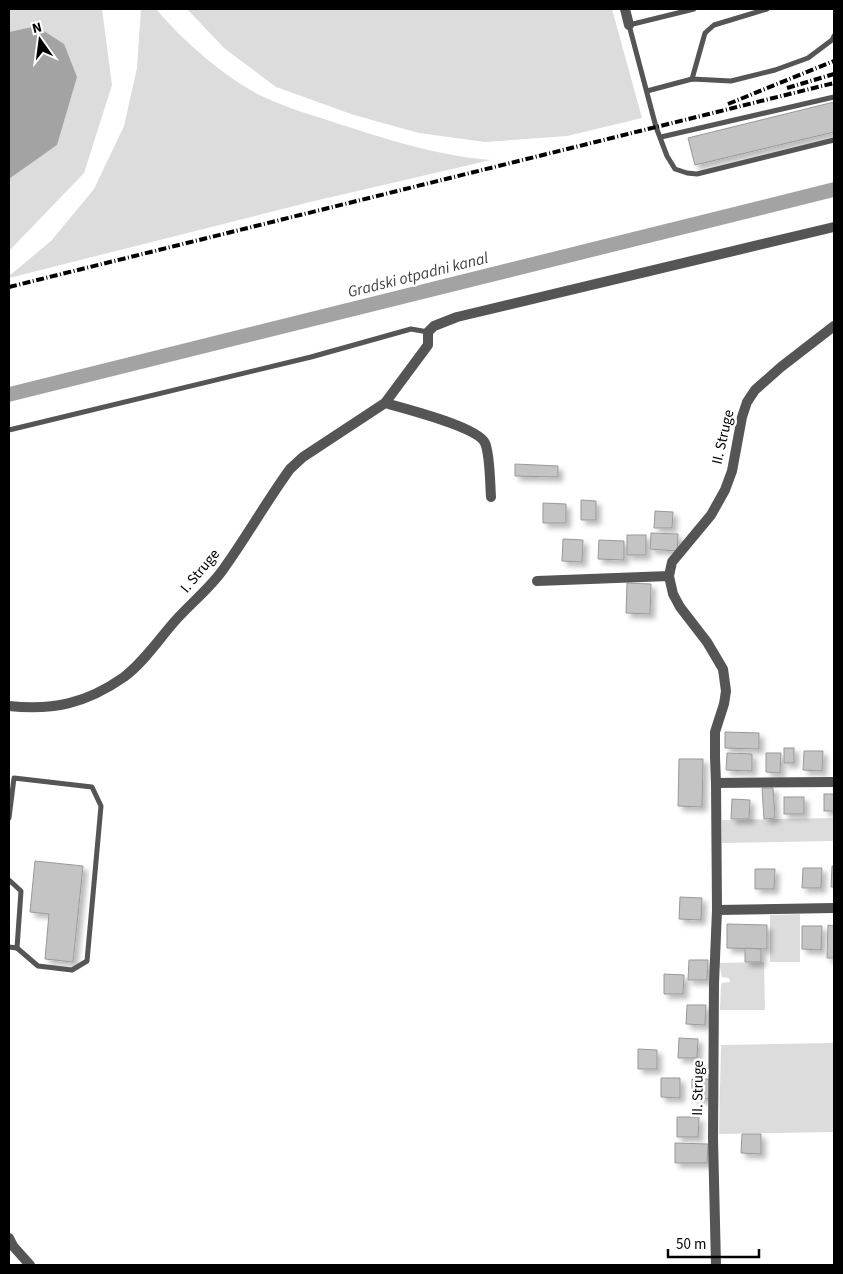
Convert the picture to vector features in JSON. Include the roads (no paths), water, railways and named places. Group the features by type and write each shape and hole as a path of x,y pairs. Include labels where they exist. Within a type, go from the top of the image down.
{"street":[{"path":"625,9 629,25"},
{"path":"428,332 434,326 457,317 834,227"},
{"name":"II. Struge","path":"716,1265 713,1129 714,981 717,910 715,732 726,691 723,669 707,642 680,607 673,594 669,576 672,562 711,515 725,490 732,471 742,418 751,396 755,390 781,367 834,326"},
{"name":"I. Struge","path":"9,706 46,708 61,706 98,692 124,676 149,653 221,572 290,469 302,457 385,403 428,345 428,332"},
{"path":"385,403 448,422 480,437 484,441 486,450 491,496"},
{"path":"537,581 669,576"},
{"path":"716,783 834,782"},
{"path":"717,910 834,908"},
{"path":"9,1238 13,1246 30,1265"}],"lane":[{"path":"694,9 629,25 656,127 674,169 697,174 834,140"},
{"path":"692,79 706,33 714,25 767,9"},
{"path":"648,91 692,79 731,81 775,70 808,58 832,40 834,36"},
{"path":"661,137 834,97"},
{"path":"9,430 311,357 411,329 428,332"},
{"path":"9,818 14,778 92,787 101,806 87,961 72,970 38,966 17,948 9,947"},
{"path":"9,880 21,891 17,948"}],"railway":[{"path":"728,104 834,61"},
{"path":"787,88 834,74"},
{"path":"9,287 834,83"}],"water label":[{"name":"Gradski otpadni kanal","path":"418,275"}]}
